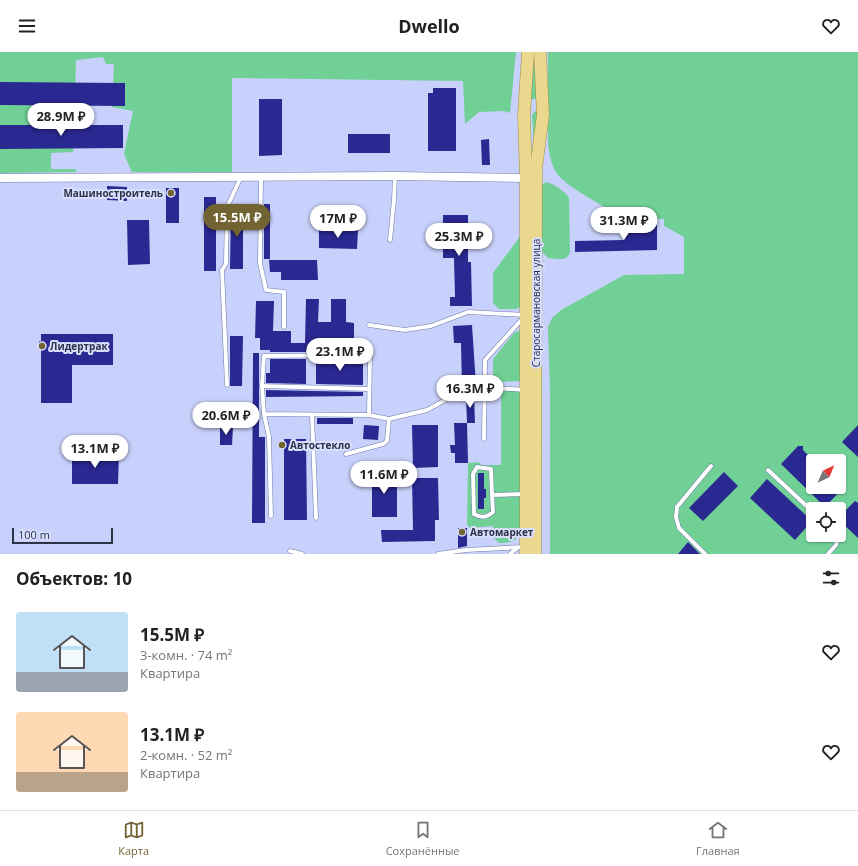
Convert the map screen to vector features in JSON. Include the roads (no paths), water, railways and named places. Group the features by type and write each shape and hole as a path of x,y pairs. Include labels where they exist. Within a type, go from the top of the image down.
{"main road":[{"name":"Старосармановская улица","path":"526,551 526,178 524,115 528,52"},
{"name":"Старосармановская улица","path":"526,551 536,168 543,115 540,52"},
{"path":"524,115 533,107 543,115"}],"street":[{"path":"0,178 395,176 526,178"}],"lane":[{"path":"390,240 395,176"},
{"path":"227,384 222,270 226,264 227,207 241,177"},
{"path":"261,177 260,263 266,290 284,292 284,327"},
{"path":"369,325 405,330 431,326 468,312 526,315"},
{"path":"484,439 485,360 526,315"},
{"path":"271,516 269,437 264,414 262,386 264,356 370,355 369,415"},
{"path":"262,386 369,388"},
{"path":"264,414 369,415 389,419 427,410 458,393 484,387 525,390"},
{"path":"312,415 316,518"},
{"path":"346,454 383,444 387,441 389,419"},
{"path":"705,554 679,528 676,517 677,507 711,466"},
{"path":"477,467 491,469 492,495 493,512 488,516 480,517 474,514 473,474 477,467"},
{"path":"768,470 806,505"},
{"path":"492,495 526,494"},
{"path":"828,554 837,542"},
{"path":"438,554 466,550 526,551"},
{"path":"290,551 302,554"},
{"path":"510,554 526,551"}],"place":[{"name":"Машиностроитель","path":"171,193"},
{"name":"Лидертрак","path":"42,346"},
{"name":"Автостекло","path":"282,445"},
{"name":"Автомаркет","path":"462,532"}]}
